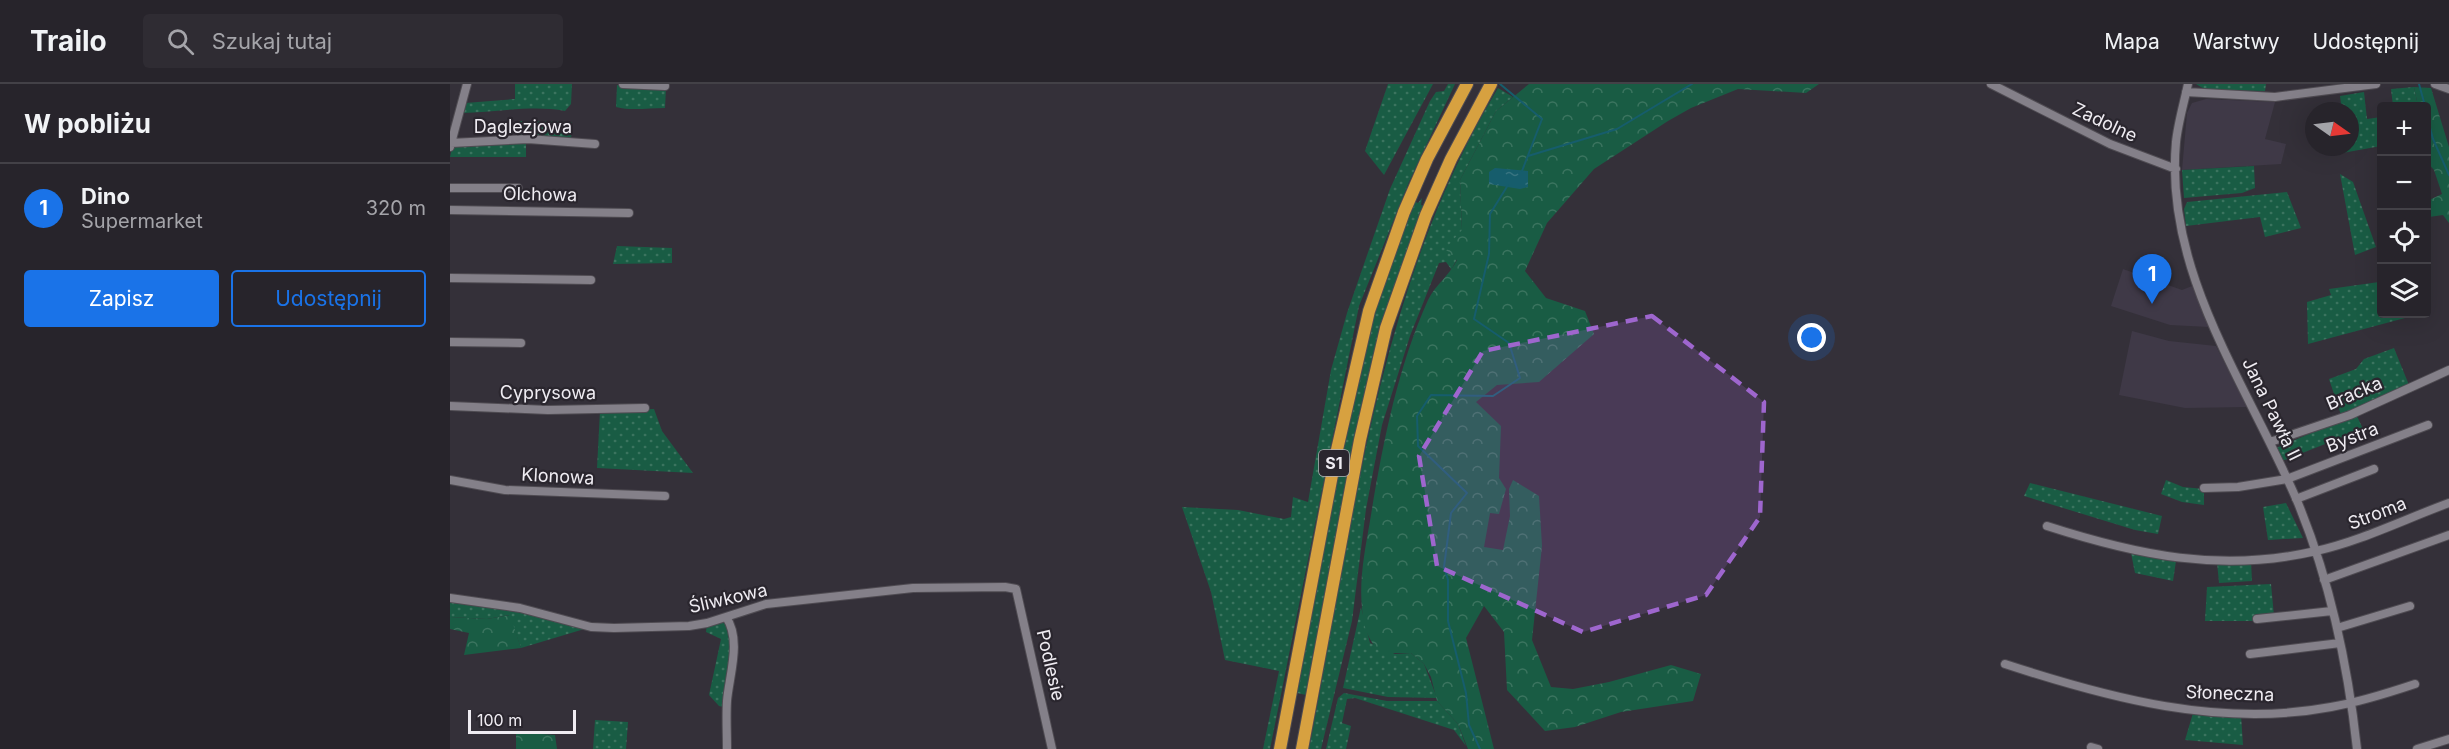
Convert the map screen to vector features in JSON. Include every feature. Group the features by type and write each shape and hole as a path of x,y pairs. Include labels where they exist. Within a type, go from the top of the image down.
{"highway":[{"name":"S1","path":"1281,749 1355,364 1375,292 1416,185 1467,84"},
{"name":"S1","path":"1302,749 1375,373 1402,279 1435,193 1491,84"}],"street":[{"path":"451,145 467,84"},
{"path":"623,84 665,86"},
{"name":"Zadolne","path":"1991,84 2110,144 2176,169"},
{"path":"2187,88 2276,97 2376,84"},
{"name":"Jana Pawła II","path":"2187,88 2176,141 2182,235 2197,287 2287,479 2316,551 2337,628 2352,702 2357,749"},
{"name":"Daglezjowa","path":"451,145 528,139 595,144"},
{"path":"450,188 518,188"},
{"name":"Olchowa","path":"450,210 629,213"},
{"path":"450,278 591,280"},
{"path":"450,342 521,343"},
{"name":"Bracka","path":"2270,442 2349,415 2449,370"},
{"name":"Cyprysowa","path":"450,406 548,410 645,408"},
{"name":"Bystra","path":"2204,488 2238,487 2287,479 2428,425"},
{"path":"2296,499 2374,469"},
{"name":"Klonowa","path":"450,480 505,490 665,496"},
{"name":"Stroma","path":"2047,526 2120,549 2173,559 2197,561 2260,559 2316,551 2449,503"},
{"path":"2324,580 2449,535"},
{"name":"Śliwkowa","path":"450,598 520,608 591,627 689,626 766,604 913,588 1005,587 1016,589"},
{"name":"Podlesie","path":"1016,589 1052,749"},
{"path":"2337,628 2410,606"},
{"path":"2257,619 2332,611"},
{"path":"726,617 732,625 733,654 727,701 727,749"},
{"path":"2250,654 2340,644"},
{"name":"Słoneczna","path":"2005,664 2107,696 2192,710 2230,713 2330,708 2415,684"},
{"path":"2417,749 2449,740"}],"highlighted area":[{"path":"1652,316 1764,402 1760,517 1706,595 1583,632 1437,566 1419,456 1483,351"}],"shaded area":[{"path":"2206,99 2275,102 2265,139 2286,144 2281,164 2182,170 2187,113 2192,103"},
{"path":"2123,269 2182,290 2192,286 2209,327 2170,325 2111,306"},
{"path":"2132,331 2169,341 2216,346 2247,407 2185,408 2119,395"}],"green space":[{"path":"515,84 572,84 571,104 565,111 528,109 462,113 465,103 515,99"},
{"path":"1388,84 1433,84 1384,175 1365,151"},
{"path":"1448,84 1455,84 1409,182 1359,306 1270,749 1263,749 1279,671 1225,660 1211,592 1182,507 1238,510 1284,519 1291,517 1293,497 1308,502 1331,370 1347,313 1390,189 1430,101 1436,92 1444,91"},
{"path":"1529,84 1819,84 1806,93 1738,89 1691,108 1594,169 1547,223 1525,271 1546,298 1585,311 1594,334 1539,382 1497,385 1476,402 1501,426 1499,478 1506,489 1499,514 1490,513 1484,547 1503,550 1510,516 1509,489 1513,480 1539,496 1542,546 1532,640 1551,687 1573,689 1671,665 1701,674 1693,701 1621,712 1575,727 1545,731 1507,690 1504,632 1484,606 1466,638 1494,749 1468,749 1458,724 1437,701 1431,677 1424,664 1411,653 1381,653 1373,643 1364,621 1361,597 1362,576 1380,465 1399,381 1428,300 1457,260 1445,249 1462,230 1460,180 1496,111"},
{"path":"2196,84 2266,84 2265,91 2206,90"},
{"path":"617,85 666,88 665,108 616,107"},
{"path":"2414,87 2417,102 2393,102 2391,89"},
{"path":"2414,87 2431,88 2449,147 2449,223 2443,215 2431,217 2431,199 2442,194 2431,167 2431,102 2417,102"},
{"path":"1498,88 1513,97 1496,111 1460,180 1462,230 1457,259 1450,272 1451,269 1446,262 1439,263 1410,336 1382,425 1366,509 1352,621 1321,749 1309,749 1356,494 1397,326 1424,244 1457,165"},
{"path":"2364,92 2367,119 2377,118 2377,147 2359,150 2359,102 2341,102 2340,96"},
{"path":"517,121 572,122 571,141 517,137"},
{"path":"526,141 526,157 450,157 453,144"},
{"path":"2254,166 2255,188 2242,193 2184,198 2182,170"},
{"path":"2340,174 2353,182 2376,247 2355,255"},
{"path":"2287,192 2301,228 2265,237 2260,217 2186,226 2184,209 2187,202"},
{"path":"1422,198 1421,205 1424,206 1395,286 1308,692 1306,695 1297,693 1342,449 1378,301 1414,201 1418,203"},
{"path":"617,246 672,248 672,263 613,264"},
{"path":"2377,282 2377,318 2405,318 2308,344 2307,302 2331,295 2329,289"},
{"path":"2394,348 2409,385 2341,415 2329,379 2356,369 2364,359"},
{"path":"654,409 662,431 693,473 597,468 600,411"},
{"path":"2356,414 2363,429 2282,461 2276,448"},
{"path":"2166,480 2183,487 2204,489 2204,505 2182,502 2161,494"},
{"path":"2030,483 2162,516 2158,534 2135,530 2024,496"},
{"path":"2286,503 2303,538 2268,540 2263,507"},
{"path":"2131,553 2176,561 2173,581 2135,573"},
{"path":"2251,561 2252,581 2219,583 2217,562"},
{"path":"2271,584 2274,616 2254,621 2205,621 2207,587"},
{"path":"450,598 520,608 591,627 521,648 509,615 487,619 450,617"},
{"path":"1361,607 1370,643 1395,654 1411,653 1424,664 1437,698 1388,697 1343,688"},
{"path":"510,615 521,648 464,655 469,633 450,629 450,617 487,619"},
{"path":"726,617 732,625 727,708 719,706 709,695 721,639 706,632 707,623"},
{"path":"1344,693 1387,701 1437,701 1458,724 1466,746 1454,730 1355,698 1347,699 1342,723 1351,726 1346,749 1326,749 1338,698"},
{"path":"2193,713 2241,715 2243,745 2185,740"},
{"path":"595,720 628,722 626,749 593,749"},
{"path":"516,732 555,735 557,749 516,749"}],"water":[{"path":"1495,168 1528,171 1528,187 1520,189 1489,184 1489,172"}],"waterway":[{"path":"1500,84 1542,119 1522,171"},
{"path":"1528,156 1617,129 1692,84"},
{"path":"2419,84 2424,102"},
{"path":"2431,132 2449,175"},
{"path":"1480,749 1469,725 1466,693 1448,621 1448,580 1444,567 1451,513 1467,493 1418,446 1417,416 1431,395 1493,396 1520,378 1509,343 1474,319 1489,254 1490,214 1508,185"}],"place":[{"name":"Dino","path":"2152,304"}]}
